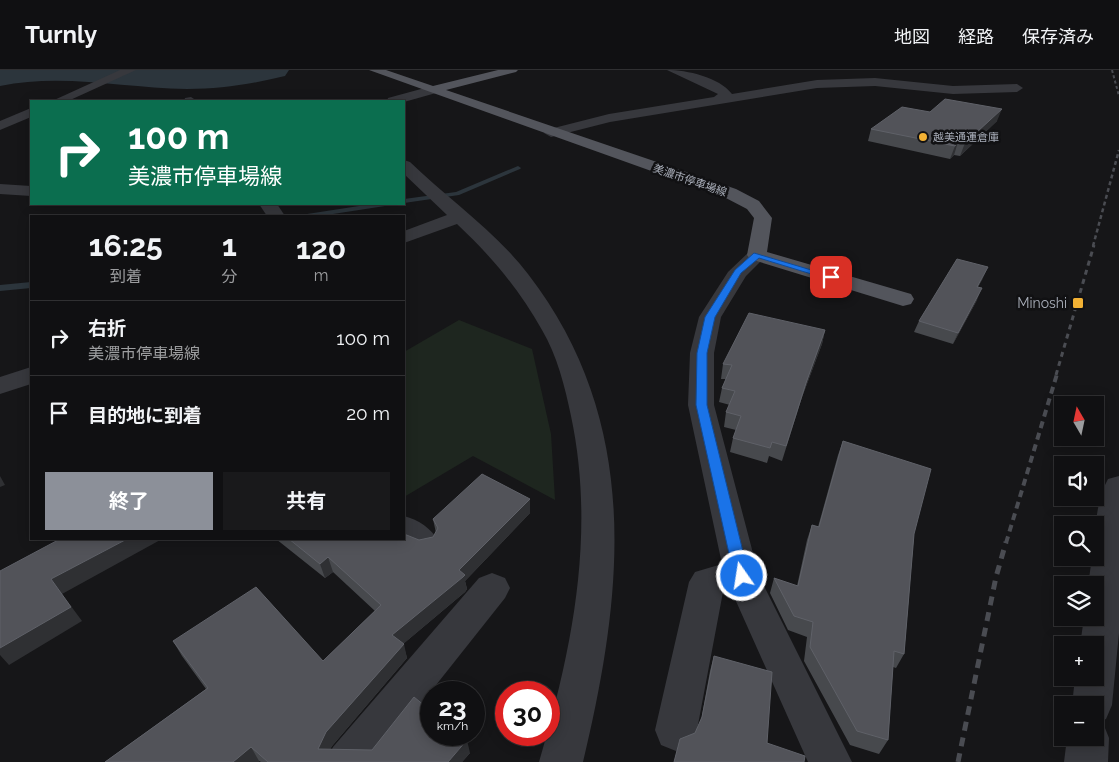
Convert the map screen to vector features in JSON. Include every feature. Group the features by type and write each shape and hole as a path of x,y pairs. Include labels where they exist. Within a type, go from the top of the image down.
{"main road":[{"name":"美濃市停車場線","path":"375,70 730,193 753,205 763,218 757,255"},
{"path":"432,90 512,70"},
{"path":"757,255 903,299"}],"street":[{"path":"673,70 717,87 726,94 718,100"},
{"path":"60,100 128,71"},
{"path":"551,132 609,118 816,84 849,81 953,90 1016,88"},
{"path":"397,100 432,90"},
{"path":"0,132 15,126 30,113"},
{"path":"0,118 15,126"},
{"path":"0,126 15,126"},
{"path":"405,166 510,266 545,313 572,365 583,397 596,463 599,517 596,581 588,647 561,762"},
{"path":"0,189 30,191"},
{"path":"405,236 444,204"},
{"path":"757,255 738,272 710,317 702,353 701,405 741,573 830,762"},
{"path":"0,386 30,375"},
{"path":"1093,696 1118,493"},
{"path":"676,730 707,582 741,573"},
{"path":"348,762 492,588"},
{"path":"1086,762 1087,746"}],"shaded area":[{"path":"459,320 532,349 551,434 555,500 473,456 405,496 405,351"}],"building":[{"path":"945,99 1002,109 965,143 958,142 955,146 871,129 902,107 930,112"},
{"path":"957,259 988,267 977,287 982,288 958,333 919,321"},
{"path":"749,313 825,330 786,446 772,442 770,448 733,438 741,416 726,412 735,391 722,388 732,365 723,364"},
{"path":"843,441 931,469 914,534 904,654 894,651 888,740 857,731 810,647 813,622 794,616 774,578 798,586 812,525 819,527"},
{"path":"482,474 530,499 459,570 465,575 463,577 392,635 404,644 326,732 318,749 372,750 414,697 420,702 420,746 462,746 448,762 268,762 251,747 233,762 105,762 208,688 173,641 256,587 323,661 381,605 328,557 320,564 290,540 405,540 405,534 419,540 433,537 438,528 433,519"},
{"path":"58,540 125,540 51,579 71,607 0,648 0,571"},
{"path":"714,656 772,672 767,743 805,756 804,762 674,762 680,739 695,733 702,717"}],"waterway":[{"path":"0,77 23,73 59,72 207,80 252,75 275,70"},
{"path":"405,201 457,194 518,168"},
{"path":"314,215 378,205"},
{"path":"0,288 30,285"}],"railway":[{"path":"1112,70 1119,96"},
{"path":"1093,246 1119,150"},
{"path":"1056,375 1094,245"},
{"path":"1006,543 1057,374"},
{"path":"958,762 996,577 1006,542"}],"place":[{"name":"越美通運倉庫","path":"923,137"},
{"name":"Minoshi","path":"1078,303"}],"route":[{"path":"742,576 701,405 702,353 710,317 738,272 757,255 831,277"}]}
